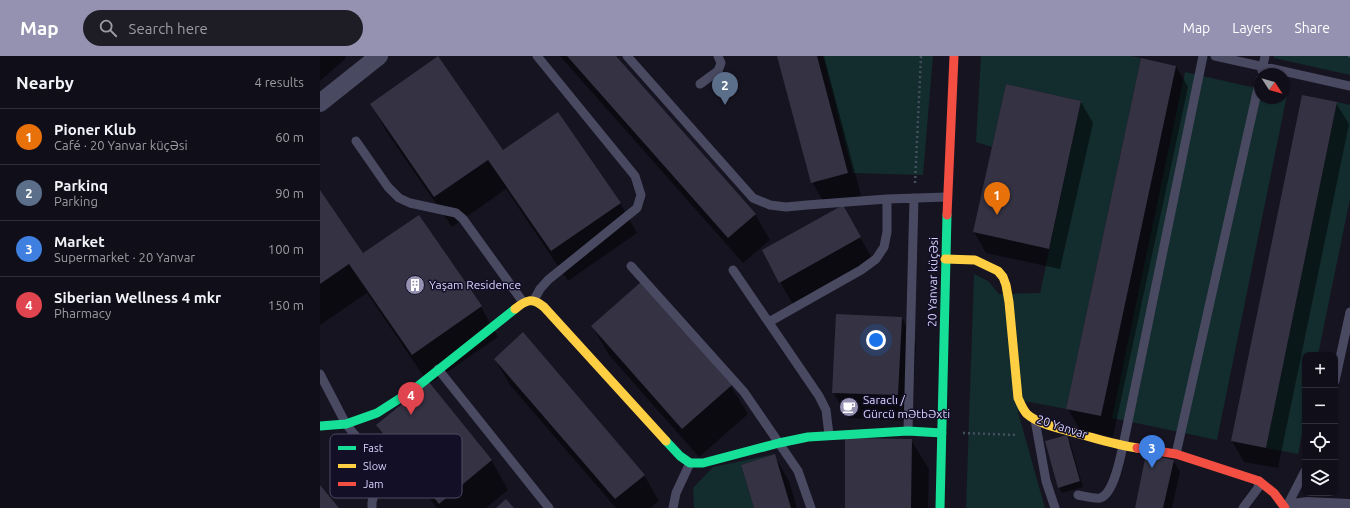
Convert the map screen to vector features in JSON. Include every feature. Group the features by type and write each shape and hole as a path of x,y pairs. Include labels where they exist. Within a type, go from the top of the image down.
{"street":[{"path":"320,103 379,56"},
{"name":"20 Yanvar küçəsi","path":"940,508 945,259 954,56"},
{"name":"20 Yanvar","path":"945,259 975,260 998,271 1003,277 1009,302 1018,398 1027,414 1034,419 1052,426 1123,446 1176,454 1260,481 1282,502 1285,508"},
{"path":"320,426 346,424 377,413 413,390 523,302 534,300 547,309 664,439 680,456 690,463 704,463 779,443 808,437 908,431 942,433"},
{"path":"1292,508 1308,506 1348,508"}],"lane":[{"path":"534,300 540,289 548,280 637,208 641,196 635,176 537,56"},
{"path":"627,56 753,198 770,205 786,207 888,199 947,197"},
{"path":"700,84 718,71 721,63 718,56"},
{"path":"1078,495 1100,498 1105,495 1113,483 1123,446 1203,56"},
{"path":"1216,56 1255,68"},
{"path":"1262,68 1265,56"},
{"path":"1290,75 1350,86"},
{"path":"1176,454 1254,104"},
{"path":"356,141 388,187 399,198 410,202 456,212 463,219 523,302"},
{"path":"908,431 914,198"},
{"path":"769,322 861,270 876,259 884,247 887,232 888,199"},
{"path":"631,266 744,392 798,471 810,508"},
{"path":"733,270 819,396 826,410 829,435"},
{"path":"1338,367 1350,312"},
{"path":"438,369 549,508"},
{"path":"320,374 346,424 354,434"},
{"path":"1034,419 1046,481 1055,508"},
{"path":"673,508 676,493 690,463"},
{"path":"1285,508 1302,477"},
{"path":"1243,508 1258,488 1260,481"},
{"path":"372,508 373,498"}],"path":[{"path":"914,198 921,56"},
{"path":"942,433 1037,435"}],"green space":[{"path":"823,56 933,56 923,175 853,173"},
{"path":"981,56 1131,56 1141,58 1066,409 1024,401 1018,412 1045,508 966,508 974,274 988,281 999,294 1040,293 1081,101 1006,84 992,147 976,142"},
{"path":"1274,56 1350,56 1350,75 1274,58"},
{"path":"1185,72 1254,88 1254,104 1285,104 1217,440 1112,418"},
{"path":"1337,102 1350,105 1350,199 1319,352 1302,352 1302,434 1298,454 1266,448"},
{"path":"775,454 741,465 754,508 694,508 693,488 713,467"}],"building":[{"path":"438,56 503,150 558,112 621,203 551,251 488,160 434,197 370,104"},
{"path":"567,56 616,56 756,214 728,238"},
{"path":"777,56 817,56 848,173 811,183"},
{"path":"1141,58 1176,66 1101,416 1066,409"},
{"path":"1006,84 1081,101 1049,249 973,232"},
{"path":"1302,95 1337,102 1266,448 1231,441"},
{"name":"Yaşam Residence","path":"320,190 363,253 419,215 482,306 412,355 349,264 320,284"},
{"path":"843,205 861,237 779,283 762,250"},
{"path":"641,282 732,385 682,429 591,326"},
{"path":"836,314 902,317 898,395 832,393"},
{"path":"523,332 645,475 615,499 494,359"},
{"path":"429,382 492,460 462,485 462,434 383,434 376,425"},
{"path":"1067,435 1080,481 1058,488 1045,441"},
{"path":"845,438 912,439 911,508 845,508"},
{"path":"775,454 791,508 754,508 741,465"},
{"path":"1146,454 1174,460 1163,508 1135,508"},
{"path":"320,485 339,508 320,508"},
{"path":"434,498 446,498 439,504"},
{"path":"506,499 514,508 496,508"}],"traffic: fast":[{"path":"940,508 947,215"},
{"path":"320,426 346,424 377,413 413,390 515,309"},
{"path":"666,441 680,456 690,463 703,463 808,437 908,431 942,433"}],"traffic: slow":[{"path":"945,259 975,260 998,271 1003,277 1009,302 1018,398 1027,414 1038,421 1052,426 1108,442 1137,448"},
{"path":"515,309 522,303 529,301 536,302 544,307 666,441"}],"traffic: jam":[{"path":"947,215 954,56"},
{"path":"1137,448 1176,454 1259,481 1274,493 1285,508"}],"place":[{"name":"Parkinq","path":"725,105"},
{"name":"Pioner Klub","path":"997,215"},
{"name":"Yaşam Residence","path":"415,285"},
{"name":"Saraclı / Gürcü mətbəxti","path":"849,407"},
{"name":"Siberian Wellness 4 mkr","path":"411,415"},
{"name":"Market","path":"1152,468"}]}
